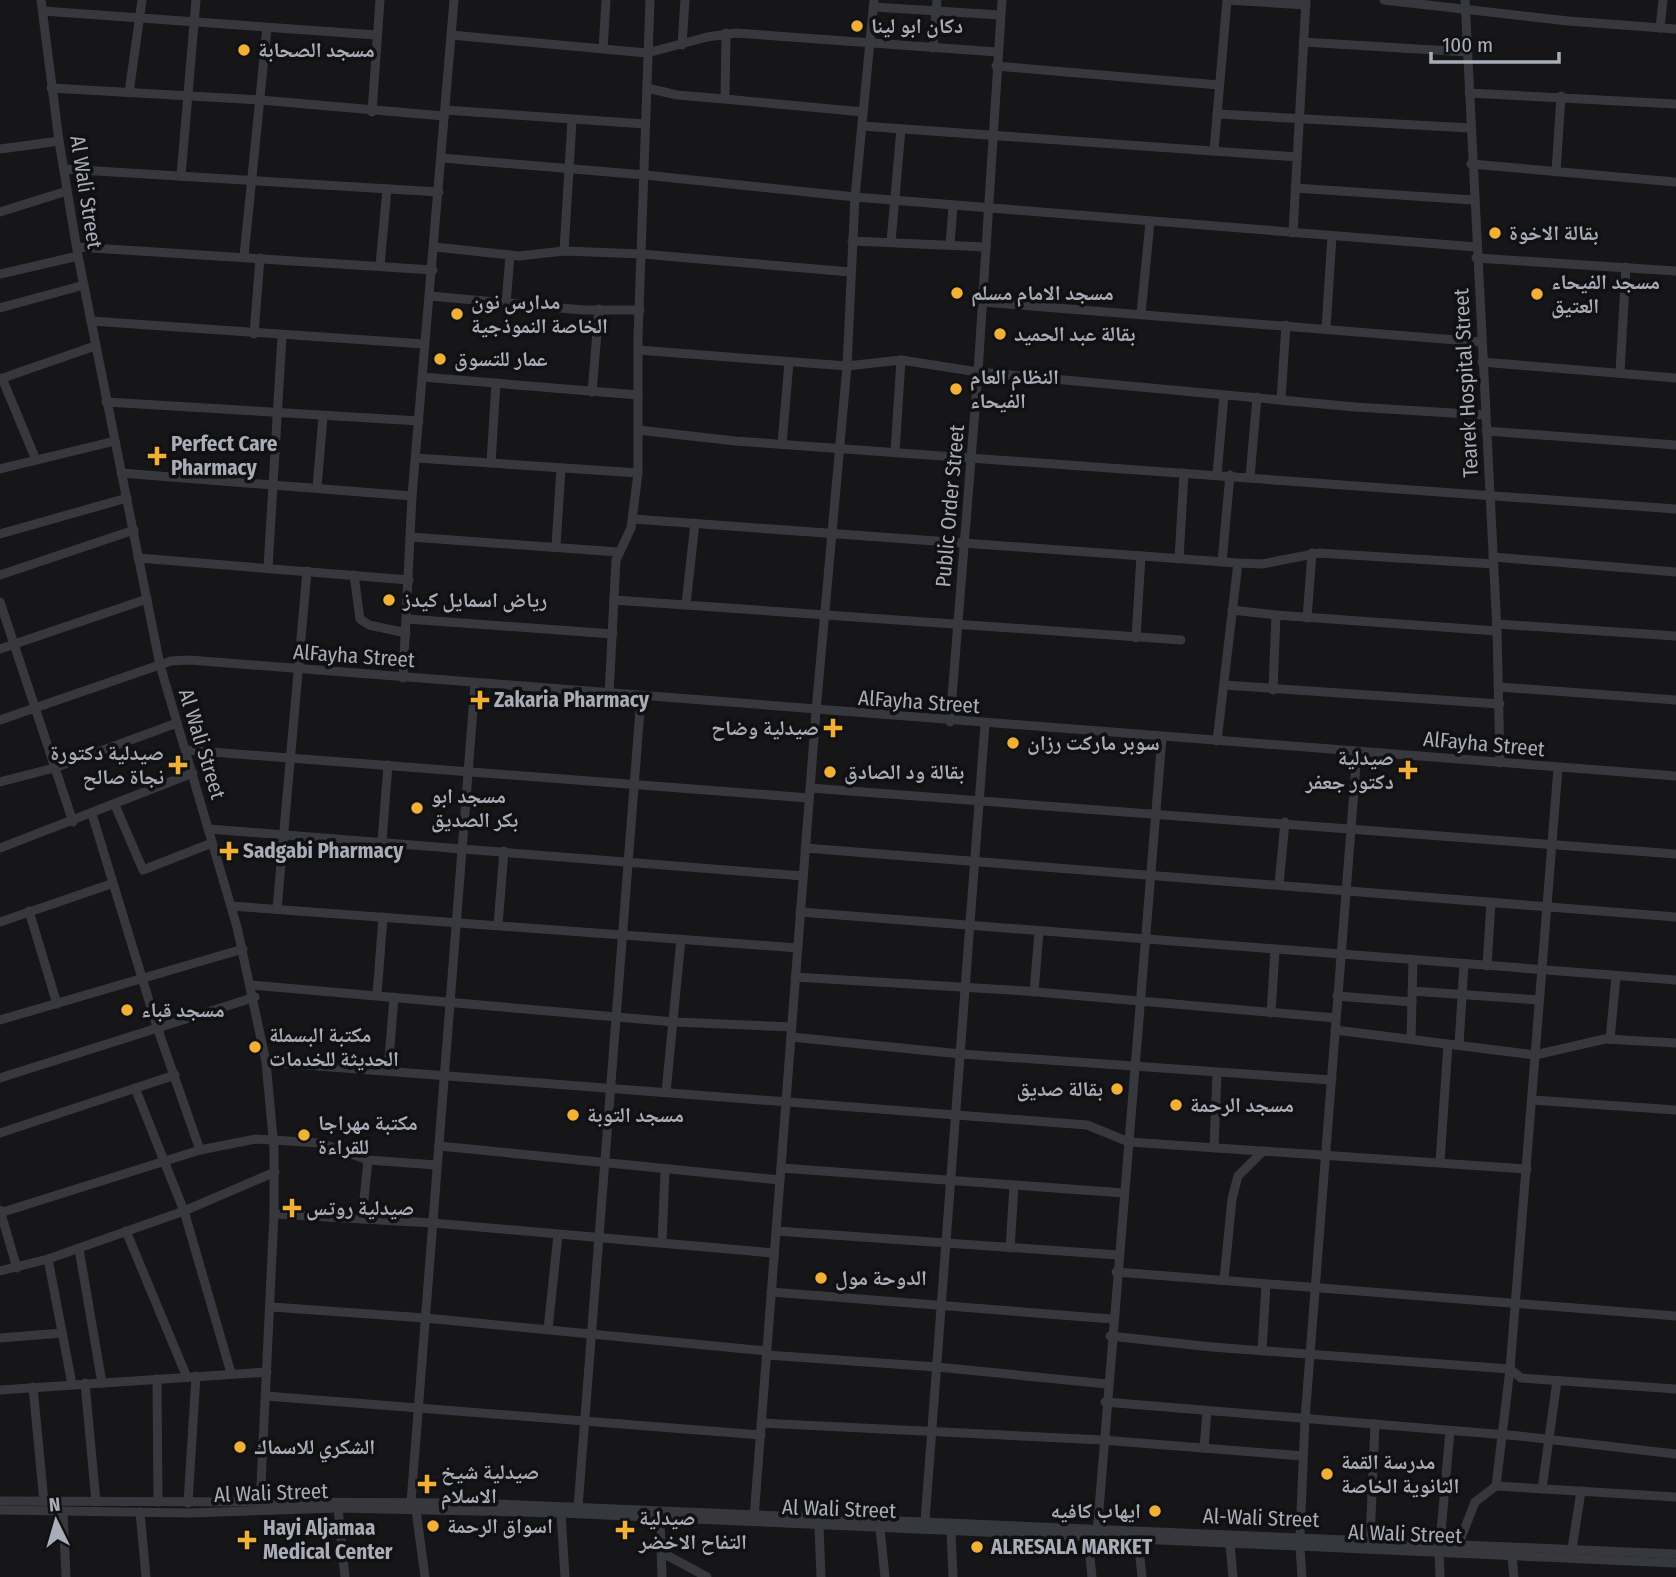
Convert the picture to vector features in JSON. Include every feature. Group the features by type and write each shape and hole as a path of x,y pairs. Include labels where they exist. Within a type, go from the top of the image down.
{"street":[{"name":"Al Wali Street","path":"41,0 67,191 106,402 160,665 243,949 255,997 266,1062 275,1172 275,1214 260,1505"},
{"path":"129,93 142,0"},
{"path":"181,176 196,0"},
{"path":"372,111 380,0"},
{"path":"403,678 412,496 454,0"},
{"path":"603,48 606,0"},
{"path":"609,694 618,552 633,519 638,473 639,310 650,0"},
{"path":"682,45 685,0"},
{"path":"933,48 937,0"},
{"name":"Public Order Street","path":"950,722 978,372 1002,0"},
{"path":"1214,150 1227,0 1306,2 1293,233"},
{"path":"1384,0 1465,5 1676,29"},
{"path":"1660,28 1663,0"},
{"path":"754,1518 809,793 841,448 847,366 849,272 874,4 1000,15"},
{"name":"Tearek Hospital Street","path":"1465,5 1475,247 1497,628 1500,763"},
{"path":"43,11 376,34"},
{"path":"244,257 267,28"},
{"path":"451,35 648,53 726,33 997,52"},
{"path":"725,99 726,33"},
{"path":"1303,42 1467,52"},
{"path":"996,66 1219,85"},
{"path":"51,88 260,100 372,111 645,124"},
{"path":"647,88 677,95 863,112"},
{"path":"1469,93 1676,104"},
{"path":"1556,172 1561,96"},
{"path":"1217,114 1470,128"},
{"path":"564,251 572,120"},
{"path":"862,126 1297,158"},
{"path":"891,243 901,129"},
{"path":"0,149 59,141"},
{"path":"442,158 645,175 855,197 1475,247"},
{"path":"1471,164 1676,182"},
{"path":"64,169 439,192"},
{"path":"1295,188 1473,200"},
{"path":"380,266 387,189"},
{"path":"0,212 67,191"},
{"path":"950,245 953,205"},
{"path":"1141,314 1150,222"},
{"path":"1326,328 1332,236"},
{"path":"852,241 986,247"},
{"path":"435,247 510,255 564,251 642,254 849,272"},
{"path":"0,274 78,251 244,257 433,270"},
{"path":"506,304 510,255"},
{"path":"254,334 260,258"},
{"path":"1476,258 1676,271"},
{"path":"1620,372 1626,267"},
{"path":"0,308 84,285"},
{"path":"430,296 506,304 639,310"},
{"path":"983,302 1481,342"},
{"path":"593,392 599,309"},
{"path":"91,321 424,344"},
{"path":"1281,399 1286,325"},
{"path":"268,568 282,335"},
{"path":"36,460 1,378 95,345"},
{"path":"638,350 847,366 901,360 978,372 1485,415"},
{"path":"895,452 901,360"},
{"path":"782,444 789,362"},
{"path":"1482,362 1676,378"},
{"path":"422,377 638,396"},
{"path":"491,463 496,383"},
{"path":"1217,475 1224,394"},
{"path":"1250,477 1257,397"},
{"path":"106,402 419,421"},
{"path":"317,488 323,416"},
{"path":"638,430 782,444 1676,509"},
{"path":"1486,431 1676,445"},
{"path":"0,469 115,441"},
{"path":"416,458 638,473"},
{"path":"556,546 561,468"},
{"path":"121,473 412,496"},
{"path":"1179,559 1184,473"},
{"path":"1222,562 1230,475"},
{"path":"0,534 127,498"},
{"path":"633,519 1238,563 1262,564 1312,553 1493,560 1676,572"},
{"path":"686,604 695,523"},
{"path":"0,575 134,530"},
{"path":"411,537 618,552"},
{"path":"1307,618 1312,553"},
{"path":"1136,638 1141,556"},
{"path":"138,558 409,580"},
{"path":"1217,741 1238,563"},
{"path":"277,909 307,571"},
{"path":"354,576 360,619 369,625 406,633"},
{"path":"0,649 147,599"},
{"path":"614,600 957,627 1181,640"},
{"path":"0,604 73,822"},
{"path":"1232,610 1307,618 1676,636"},
{"path":"1273,690 1276,615"},
{"path":"407,619 613,634"},
{"name":"AlFayha Street","path":"0,720 160,665 189,660 950,722 1676,776"},
{"path":"425,1577 414,1506 418,1409 475,684"},
{"path":"1224,685 1500,704"},
{"path":"1499,687 1676,700"},
{"path":"578,1507 641,697"},
{"path":"0,782 54,768 177,723"},
{"path":"925,1521 985,724"},
{"path":"1092,1577 1162,737"},
{"path":"186,750 634,785 979,800 1676,854"},
{"path":"1300,1536 1305,1419 1357,752"},
{"path":"382,841 388,765"},
{"path":"1496,1486 1510,1368 1558,768"},
{"path":"0,848 73,822 193,773"},
{"path":"115,805 143,870 212,843"},
{"path":"92,814 111,884 200,1150"},
{"path":"1279,884 1285,822"},
{"path":"209,829 803,876"},
{"path":"805,848 1676,917"},
{"path":"498,925 504,851"},
{"path":"0,922 111,884"},
{"path":"1487,966 1491,902"},
{"path":"231,906 798,947"},
{"path":"29,911 57,1004"},
{"path":"800,912 1676,980"},
{"path":"377,995 383,917"},
{"path":"1034,992 1040,932"},
{"path":"666,1092 681,939"},
{"path":"0,1020 243,949"},
{"path":"1271,1013 1275,950"},
{"path":"1411,1039 1413,961"},
{"path":"1440,1162 1464,964"},
{"path":"1610,1038 1616,976"},
{"path":"795,977 1034,992 1336,1018"},
{"path":"252,985 674,1023 792,1027"},
{"path":"1412,991 1539,1000"},
{"path":"1337,996 1412,1002"},
{"path":"0,1079 255,997"},
{"path":"388,1071 394,997"},
{"path":"1335,1030 1535,1055 1610,1038 1676,1043"},
{"path":"791,1037 961,1054 1332,1080"},
{"path":"266,1062 1087,1125 1129,1142 1527,1169"},
{"path":"1214,1148 1217,1073"},
{"path":"0,1133 176,1075"},
{"path":"135,1088 184,1211 231,1373"},
{"path":"1532,1100 1676,1110"},
{"path":"17,1268 0,1212 200,1150 273,1139 320,1143 368,1160 436,1165"},
{"path":"439,1146 604,1160 665,1170 780,1180"},
{"path":"1224,1280 1232,1199 1238,1176 1263,1151"},
{"path":"362,1219 368,1160"},
{"path":"781,1168 1124,1194"},
{"path":"662,1243 665,1170"},
{"path":"0,1271 48,1259 184,1211 275,1172"},
{"path":"1010,1248 1014,1186"},
{"path":"275,1214 433,1223 774,1253"},
{"path":"126,1231 190,1376 188,1503"},
{"path":"776,1231 1118,1255"},
{"path":"548,1329 558,1235"},
{"path":"79,1248 103,1383"},
{"path":"48,1259 72,1384"},
{"path":"1116,1272 1676,1316"},
{"path":"1262,1351 1266,1284"},
{"path":"772,1292 1112,1319"},
{"path":"272,1307 548,1329 767,1353 1107,1384"},
{"path":"0,1338 62,1334"},
{"path":"1111,1336 1262,1351 1510,1368 1521,1378 1676,1389"},
{"path":"0,1391 267,1372"},
{"path":"157,1379 158,1502"},
{"path":"1542,1489 1557,1381"},
{"path":"85,1383 96,1502"},
{"path":"33,1387 44,1502"},
{"path":"266,1396 761,1435"},
{"path":"1105,1402 1503,1435 1676,1454"},
{"path":"1204,1448 1207,1410"},
{"path":"761,1423 1102,1440 1303,1456"},
{"path":"1370,1540 1375,1424"},
{"path":"1440,1577 1450,1431"},
{"path":"1459,1543 1475,1502 1496,1486 1676,1497"},
{"path":"1572,1549 1581,1491"},
{"name":"Al Wali Street","path":"0,1502 158,1502 338,1508 414,1506 660,1519 925,1521 1138,1539 1300,1547 1440,1548 1512,1556 1676,1563"},
{"name":"Al Wali Street","path":"0,1510 140,1512 260,1505 578,1507 754,1518 819,1526 1094,1535"},
{"path":"338,1508 345,1577"},
{"path":"63,1511 66,1577"},
{"path":"140,1512 146,1577"},
{"path":"561,1513 565,1577"},
{"path":"660,1519 662,1577"},
{"path":"819,1526 821,1577"},
{"path":"880,1528 885,1577"},
{"path":"951,1532 953,1577"},
{"name":"Al-Wali Street","path":"1094,1535 1300,1536 1440,1548 1459,1543 1676,1554"},
{"path":"1138,1539 1142,1577"},
{"path":"1230,1544 1233,1577"},
{"path":"1300,1547 1302,1577"},
{"path":"661,1552 707,1577"},
{"path":"1512,1556 1514,1577"}],"place":[{"name":"دكان ابو لينا","path":"857,26"},
{"name":"مسجد الصحابة","path":"244,50"},
{"name":"بقالة الاخوة","path":"1495,233"},
{"name":"مسجد الامام مسلم","path":"957,293"},
{"name":"مسجد الفيحاء العتيق","path":"1537,294"},
{"name":"مدارس نون الخاصة النموذجية","path":"457,314"},
{"name":"بقالة عبد الحميد","path":"1000,334"},
{"name":"عمار للتسوق","path":"440,359"},
{"name":"النظام العام الفيحاء","path":"956,389"},
{"name":"Perfect Care Pharmacy","path":"157,456"},
{"name":"رياض اسمايل كيدز","path":"389,600"},
{"name":"Zakaria Pharmacy","path":"480,700"},
{"name":"صيدلية وضاح","path":"833,728"},
{"name":"سوبر ماركت رزان","path":"1013,743"},
{"name":"صيدلية دكتورة نجاة صالح","path":"178,765"},
{"name":"صيدلية دكتور جعفر","path":"1408,770"},
{"name":"بقالة ود الصادق","path":"830,772"},
{"name":"مسجد ابو بكر الصديق","path":"417,808"},
{"name":"Sadgabi Pharmacy","path":"229,851"},
{"name":"مسجد قباء","path":"127,1010"},
{"name":"مكتبة البسملة الحديثة للخدمات","path":"255,1047"},
{"name":"بقالة صديق","path":"1117,1089"},
{"name":"مسجد الرحمة","path":"1176,1105"},
{"name":"مسجد التوبة","path":"573,1115"},
{"name":"مكتبة مهراجا للقراءة","path":"304,1135"},
{"name":"صيدلية روتس","path":"292,1208"},
{"name":"الدوحة مول","path":"821,1278"},
{"name":"الشكري للاسماك","path":"240,1447"},
{"name":"مدرسة القمة الثانوية الخاصة","path":"1327,1474"},
{"name":"صيدلية شيخ الاسلام","path":"427,1484"},
{"name":"ايهاب كافيه","path":"1155,1511"},
{"name":"اسواق الرحمة","path":"433,1526"},
{"name":"صيدلية التفاح الاخضر","path":"625,1530"},
{"name":"Hayi Aljamaa Medical Center","path":"247,1540"},
{"name":"ALRESALA MARKET","path":"977,1547"}]}
